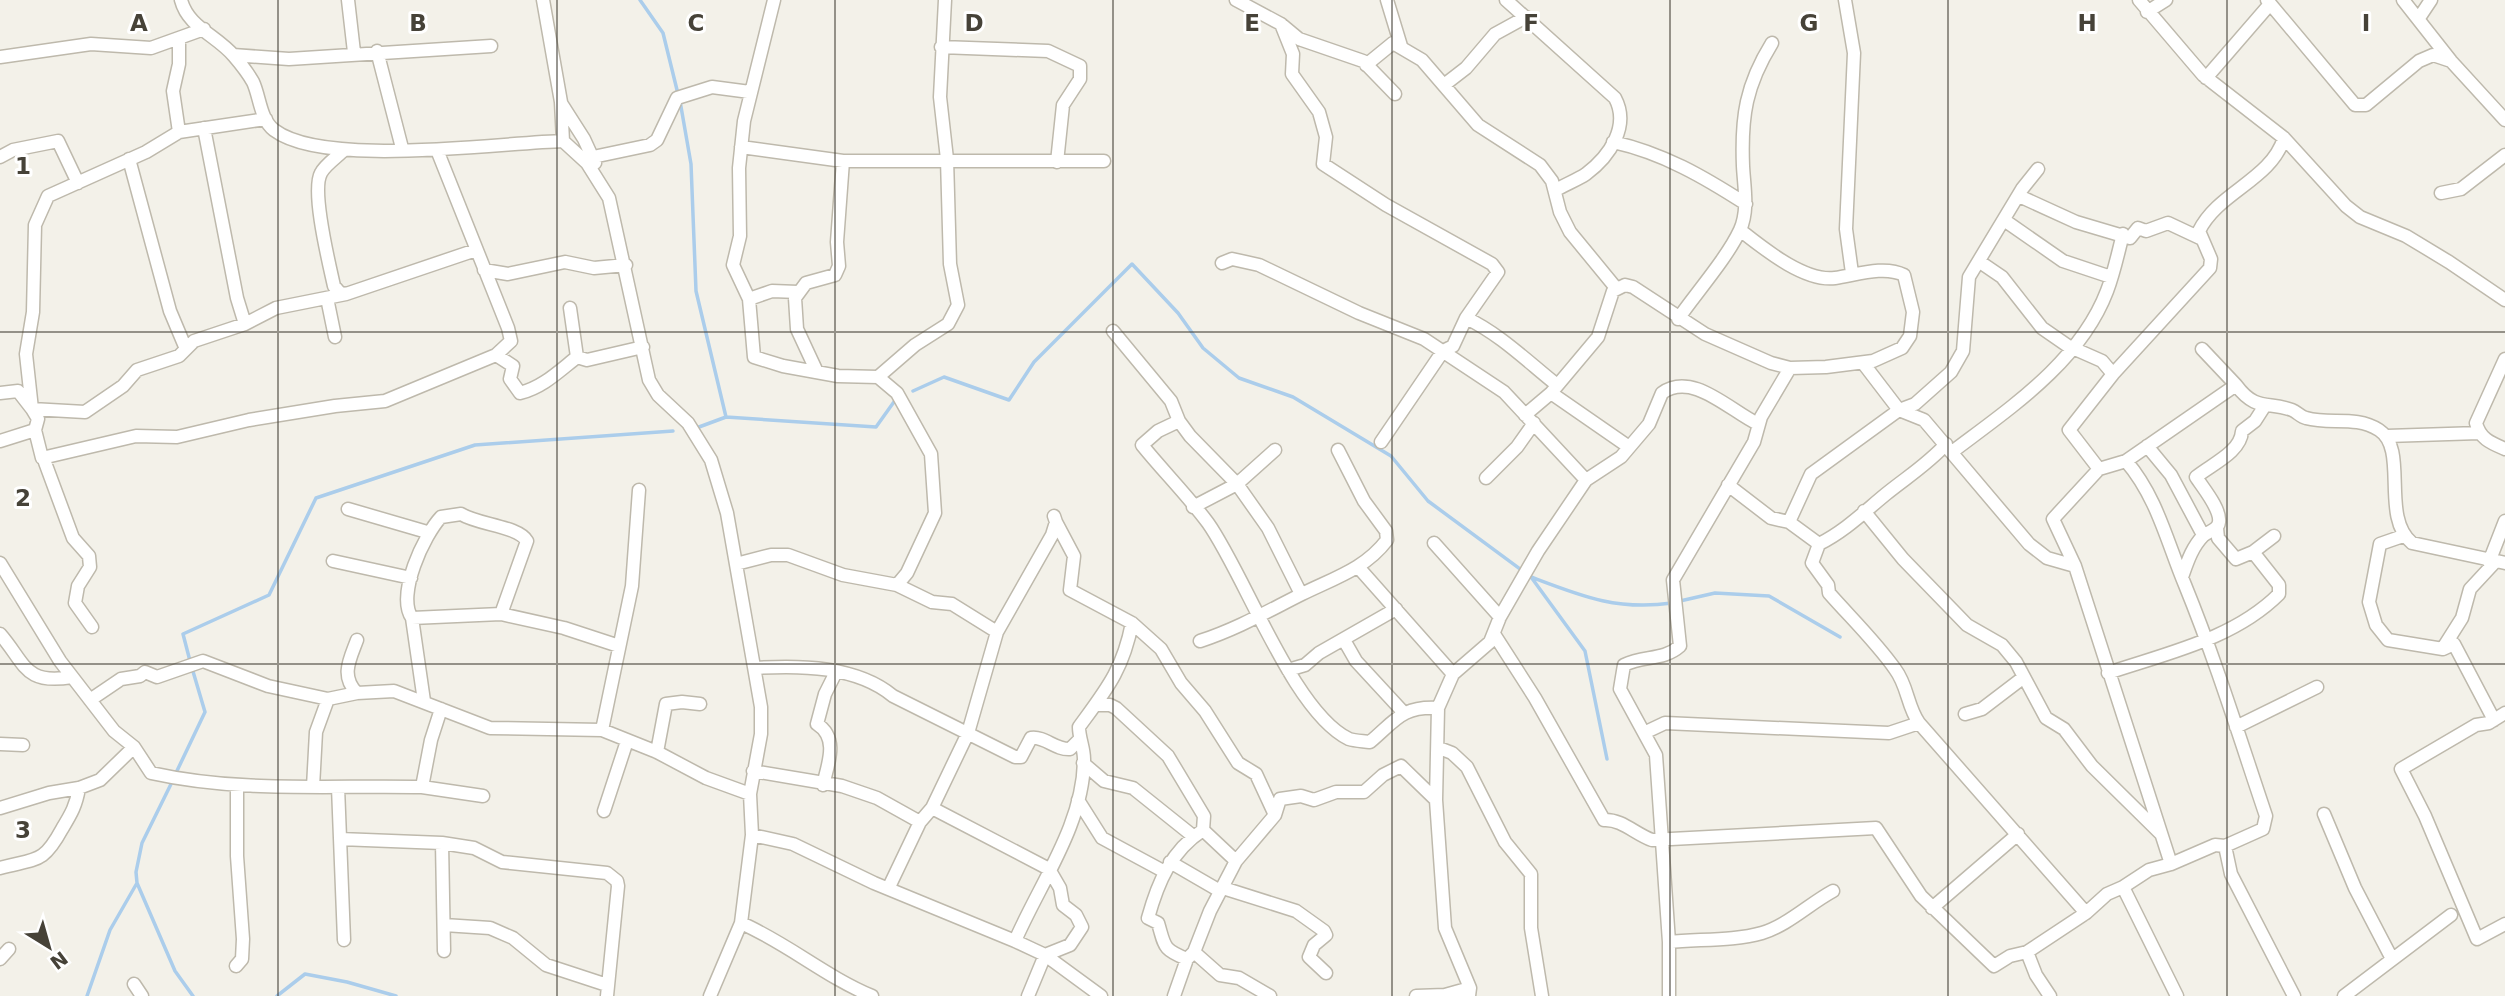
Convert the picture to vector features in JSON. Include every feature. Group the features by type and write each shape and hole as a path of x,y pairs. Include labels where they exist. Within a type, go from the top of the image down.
{"street":[{"path":"181,0 190,22 204,29 233,55 252,81 272,128 295,143 344,150 437,150 563,141"},
{"path":"348,0 354,52"},
{"path":"543,0 561,102 563,141 599,180 609,198 654,388 688,423 711,460 727,513 755,668 761,734 750,794 752,835 741,923 710,996"},
{"path":"774,0 750,92 741,147 740,236 733,265 750,299 754,357 817,372 878,377 897,393 931,454 935,513 906,573 897,585"},
{"path":"878,377 915,345 948,324 956,314 958,304 950,264 947,159 940,97 940,47 945,0"},
{"path":"1236,0 1281,24 1299,39 1327,47 1366,65 1395,94"},
{"path":"1387,0 1401,46"},
{"path":"1506,0 1615,98 1621,110 1622,122 1602,160 1584,176 1556,190"},
{"path":"1844,0 1854,53 1846,229 1852,273"},
{"path":"2139,0 2206,78 2284,138 2317,170 2333,194 2360,217 2406,236 2505,300"},
{"path":"2147,12 2166,0"},
{"path":"2403,0 2451,61 2505,120"},
{"path":"2419,18 2431,0"},
{"path":"2206,78 2269,2 2355,105 2366,106 2419,61 2433,55 2451,61"},
{"path":"1444,85 1466,68 1495,34 1526,17"},
{"path":"1281,24 1293,54 1292,74 1319,112 1326,138 1323,164 1386,205 1492,264 1498,272 1466,318 1453,346 1443,351 1381,442"},
{"path":"0,57 91,44 151,48 204,29"},
{"path":"179,40 179,64 173,91 179,132"},
{"path":"1366,65 1393,43 1401,46 1422,60 1478,125 1540,165 1556,190 1560,212 1570,232 1616,288"},
{"path":"1678,319 1740,230 1746,204 1743,165 1746,100 1753,73 1772,43"},
{"path":"233,55 289,59 354,52 491,46"},
{"path":"940,47 1048,51 1080,66 1080,79 1063,105 1057,162"},
{"path":"377,51 402,148"},
{"path":"593,157 650,145 657,139 677,98 712,87 750,92"},
{"path":"561,102 593,157 599,180"},
{"path":"32,409 26,354 33,312 34,225 48,197 130,159 179,132 266,119"},
{"path":"204,128 237,298 245,324"},
{"path":"2099,469 2069,430 2113,373 2210,268 2211,259 2199,231 2207,215 2278,156 2284,138"},
{"path":"0,156 13,150 58,141 78,183"},
{"path":"1613,142 1640,148 1683,166 1746,204"},
{"path":"741,147 844,161 1104,161"},
{"path":"344,150 321,171 318,182 322,224 334,286 340,293 346,294"},
{"path":"43,457 136,436 177,437 335,405 385,401 496,355 511,341 437,150"},
{"path":"2441,192 2461,189 2505,155"},
{"path":"130,159 170,311 186,349"},
{"path":"817,372 797,329 795,298 806,283 835,275 839,266 837,234 844,161"},
{"path":"1789,522 1811,474 1899,410 1915,404 1951,372 1963,351 1969,277 2018,196 2038,169"},
{"path":"2018,196 2077,222 2130,238 2138,228 2146,230 2168,223 2200,238"},
{"path":"2004,220 2063,261 2111,277"},
{"path":"1486,478 1517,447 1530,419 1598,337 1607,302 1616,288 1625,285 1633,287 1678,319 1722,342 1790,369 1863,363 1902,348 1910,336 1913,312 1904,275 1895,270 1852,273 1834,278 1814,275 1773,256 1740,230"},
{"path":"2086,913 1919,723 1909,708 1909,695 1896,669 1829,593 1828,584 1812,563 1819,544 1841,533 1864,511 1949,448 2016,404 2074,349 2106,293 2123,234"},
{"path":"32,409 85,412 123,386 137,370 147,365 159,365 194,341 245,324 276,309 346,294 476,250"},
{"path":"1222,263 1232,259 1259,265 1300,282 1359,313 1424,339 1504,392 1586,481"},
{"path":"484,270 509,274 565,262 594,268 626,265"},
{"path":"1980,262 2002,277 2042,328 2074,349 2102,361 2113,373"},
{"path":"750,299 772,291 798,292"},
{"path":"327,298 335,337"},
{"path":"570,308 577,357"},
{"path":"1466,318 1492,330 1554,389 1629,447"},
{"path":"1113,331 1171,401 1179,421 1237,484 1268,528 1301,594"},
{"path":"577,357 587,360 643,347"},
{"path":"2202,349 2243,394 2264,407 2291,410 2306,418 2354,420 2387,436 2479,433"},
{"path":"496,355 513,366 510,379 520,393 545,385 557,371 577,357"},
{"path":"2505,359 2476,423 2479,433 2486,440 2505,449"},
{"path":"1863,363 1899,410 1924,420 2029,544 2047,558 2075,566"},
{"path":"1669,996 1669,942 1656,755 1646,732 1620,689 1624,665 1640,657 1662,657 1680,646 1673,580 1754,442 1758,424 1790,369"},
{"path":"1416,996 1470,992 1445,928 1436,800 1438,708 1453,674 1490,642 1500,617 1545,539 1586,481 1621,457 1649,424 1662,393 1684,384 1697,387 1758,424"},
{"path":"2171,864 2075,566 2053,519 2099,469 2126,461 2236,385"},
{"path":"0,393 18,391 38,419 35,430 43,457 74,538 89,556 90,567 78,586 75,603 92,626"},
{"path":"2264,407 2255,421 2242,431 2242,441 2237,448 2196,477 2218,514 2218,538 2233,558 2241,558 2253,552 2274,536"},
{"path":"1179,421 1158,431 1142,445 1207,522 1257,620 1267,629 1288,670 1322,716 1350,739 1370,741 1404,713 1416,707 1438,708"},
{"path":"0,440 35,430"},
{"path":"2387,436 2391,446 2396,511 2403,536 2412,543 2497,562"},
{"path":"2147,446 2171,475 2203,535"},
{"path":"1194,507 1237,484 1275,450"},
{"path":"1200,641 1257,620 1301,594 1359,568 1387,540 1386,531 1364,501 1338,450"},
{"path":"1494,634 1535,698 1604,820 1624,824 1645,838 1876,828 1932,908 1994,966 2010,956 2027,952 2086,913 2107,894 2149,870 2171,864 2215,845 2225,846 2263,829 2266,816 2207,639 2161,519 2138,475 2126,461"},
{"path":"1728,485 1771,518 1789,522 1819,544"},
{"path":"602,730 632,586 639,490"},
{"path":"348,509 427,532"},
{"path":"1864,511 1924,582 1967,625 2002,645 2024,677 2046,718 2064,729 2092,766 2162,834"},
{"path":"424,701 412,618 407,608 411,578 427,532 441,517 461,514 472,522 524,536 527,541 519,572 501,614"},
{"path":"889,887 920,822 932,808 968,733 997,632 1055,519 1073,556 1070,590 1132,623 1161,649 1181,683 1205,711 1238,763 1256,774 1275,815"},
{"path":"2443,649 2462,618 2470,589 2497,562 2505,521"},
{"path":"2182,577 2191,553 2203,535 2217,528"},
{"path":"2403,536 2380,544 2369,602 2376,625 2388,640 2443,649 2454,644 2500,716 2476,724 2401,769 2425,816 2477,939 2505,924"},
{"path":"1434,543 1500,617"},
{"path":"2108,673 2207,639 2245,621 2279,594 2279,586 2253,552"},
{"path":"736,564 771,555 788,555 843,575 897,585 932,602 952,604 997,632"},
{"path":"333,561 411,578"},
{"path":"0,563 72,677 114,731 134,747 151,773 237,785 313,788 422,787 483,796"},
{"path":"1359,568 1453,674"},
{"path":"1288,670 1306,665 1396,609"},
{"path":"412,618 501,614 564,628 619,646"},
{"path":"1015,941 1068,835 1078,800 1083,763 1079,727 1105,695 1119,668 1132,623"},
{"path":"0,634 27,672 54,680 72,677"},
{"path":"357,693 350,686 346,670 358,640"},
{"path":"1344,640 1356,662 1367,670 1404,713"},
{"path":"90,700 121,679 140,676 145,672 157,677 203,661 268,686 328,699 357,693 394,691 489,727 602,730 657,752 706,778 750,794"},
{"path":"755,668 796,665 836,672 881,687 892,696 1015,757 1021,757 1031,738 1037,737 1061,750 1070,749 1079,740"},
{"path":"822,785 830,757 830,739 826,730 817,724 817,716 836,672"},
{"path":"1965,713 1982,709 2024,677"},
{"path":"2236,727 2317,687"},
{"path":"313,788 316,732 328,699"},
{"path":"657,752 666,704 682,702 700,705"},
{"path":"1095,705 1110,705 1116,708 1168,756 1204,816 1198,833 1168,867 1148,918 1158,923 1160,939 1169,952 1190,956 1220,975 1239,978 1247,991 1270,996"},
{"path":"422,787 431,740 441,709"},
{"path":"1646,732 1665,723 1889,733 1919,723"},
{"path":"604,811 627,741"},
{"path":"0,744 23,745"},
{"path":"0,808 100,780 134,747"},
{"path":"1439,748 1452,753 1467,767 1505,842 1531,874 1531,928 1542,996"},
{"path":"1083,763 1104,781 1133,788 1236,861"},
{"path":"1174,996 1190,956 1236,861 1275,815 1280,799 1301,796 1314,800 1336,792 1364,792 1382,775 1401,766 1436,800"},
{"path":"753,771 822,785 842,786 877,798 920,822"},
{"path":"236,966 242,959 243,939 237,856 237,785"},
{"path":"338,787 344,940"},
{"path":"0,868 42,857 55,846 75,810 79,788"},
{"path":"1078,800 1102,838 1221,890 1296,911 1326,935 1314,945 1308,957 1326,973"},
{"path":"932,808 1049,869 1060,888 1063,905 1076,915 1082,927 1070,945 1045,955 1028,996"},
{"path":"2325,814 2355,888 2391,957"},
{"path":"1932,908 2018,834"},
{"path":"752,835 793,844 874,883 1015,941 1045,955 1101,996"},
{"path":"340,839 442,843 474,848 502,862 607,873 613,876 618,886 607,990 546,965 513,938 490,928 444,925"},
{"path":"442,843 444,951"},
{"path":"2225,846 2231,874 2294,996"},
{"path":"2123,887 2177,996"},
{"path":"1669,942 1761,934 1785,923 1807,905 1833,891"},
{"path":"2344,996 2391,957 2451,915"},
{"path":"741,923 765,933 829,975 872,996"},
{"path":"2027,952 2036,975 2050,996"},
{"path":"134,984 142,996"}],"waterway":[{"path":"640,0 663,33 678,94"},
{"path":"680,101 691,164 696,291 726,417"},
{"path":"913,391 944,377 1009,400 1034,362 1132,264 1178,313 1203,348 1239,378 1293,397 1391,456 1428,501 1531,577 1585,651 1607,759"},
{"path":"699,427 726,417 876,427 896,399"},
{"path":"190,661 183,634 269,595 316,498 475,445 673,431"},
{"path":"1531,577 1583,596 1616,603 1672,603"},
{"path":"1680,601 1715,593 1769,596 1840,637"},
{"path":"175,775 205,712 192,668"},
{"path":"87,996 110,930 137,883 136,872 142,843 172,782"},
{"path":"137,883 175,971 193,996"},
{"path":"277,996 305,974 396,996"}]}
